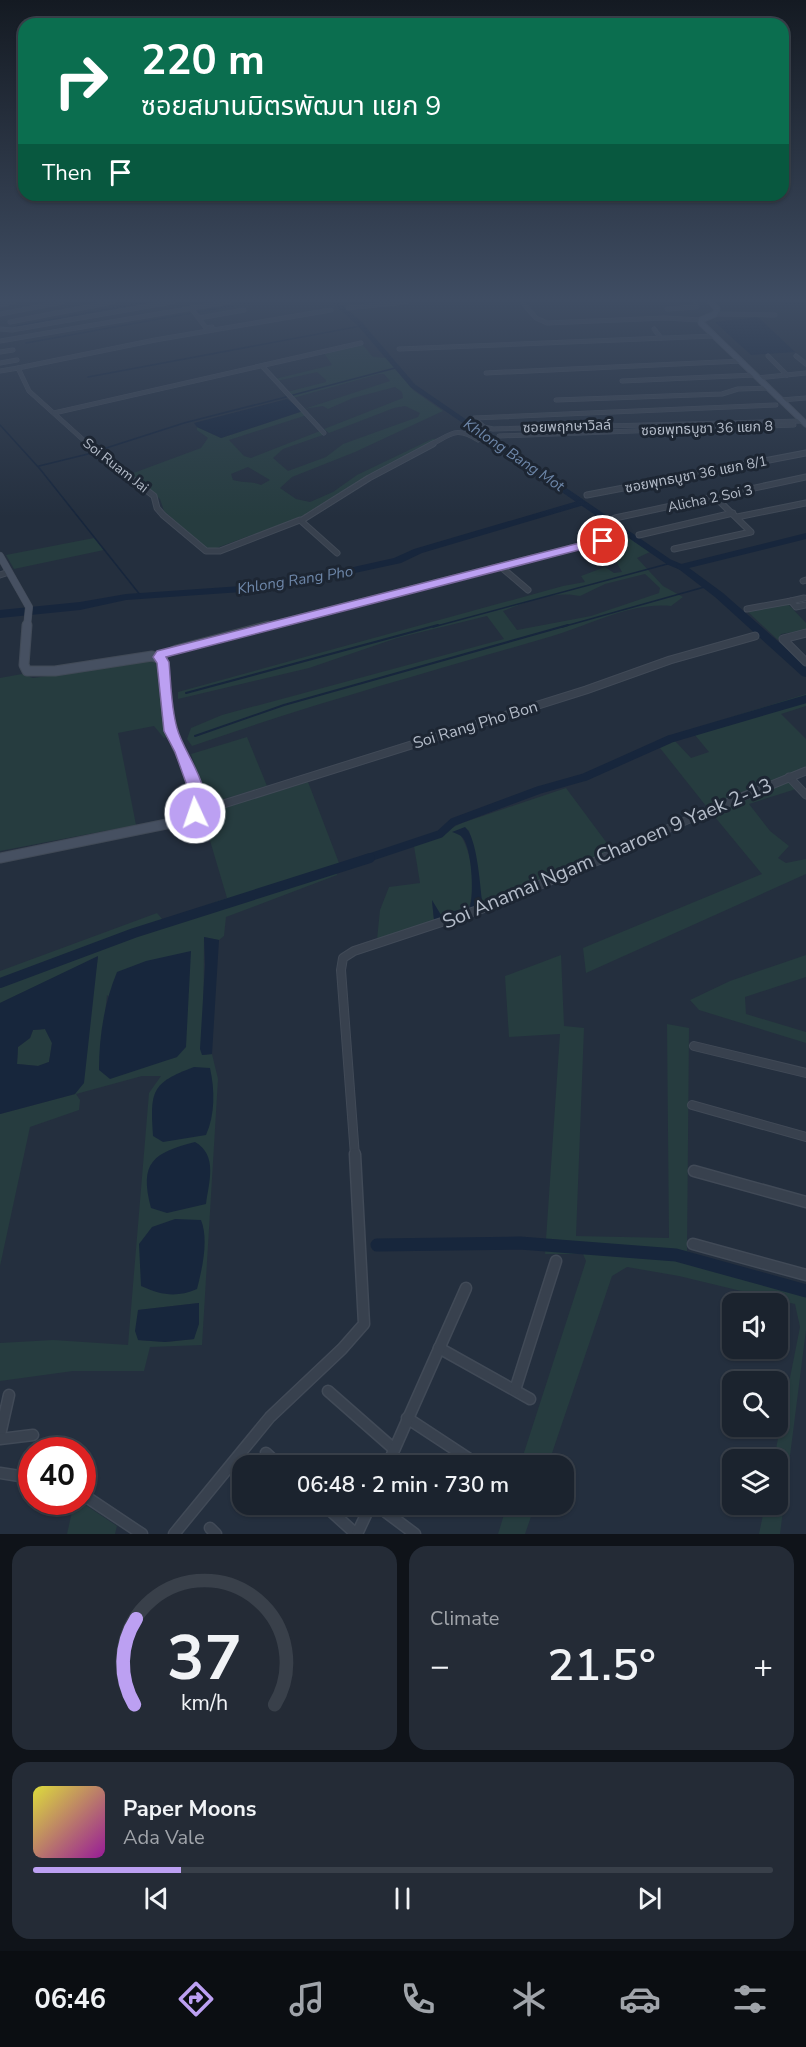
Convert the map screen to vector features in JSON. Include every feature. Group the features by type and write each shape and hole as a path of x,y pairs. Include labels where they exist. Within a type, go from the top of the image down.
{"street":[{"name":"Soi Ruam Jai","path":"21,374 29,391 109,463 154,496 158,508 206,551 220,550 302,520 369,478 457,431 464,431 478,440"},
{"path":"54,413 237,374"},
{"path":"268,374 324,433"},
{"path":"753,374 768,388 778,403 803,421"},
{"path":"622,381 800,374"},
{"path":"556,400 722,394 742,389 768,388"},
{"path":"742,389 746,395"},
{"name":"ซอยพฤกษาวิลล์","path":"803,421 784,419 493,429 484,427 474,418 478,416 712,407 778,403 806,398"},
{"path":"712,407 723,421"},
{"name":"ซอยพุทธบูชา 36 แยก 8","path":"499,436 803,421"},
{"name":"ซอยพุทธบูชา 36 แยก 8/1","path":"586,495 806,453"},
{"name":"Alicha 2 Soi 3","path":"615,518 806,477"},
{"path":"674,549 751,532 715,497"},
{"path":"639,535 806,503"},
{"path":"302,520 337,553"},
{"path":"0,557 29,612 24,665 32,672 159,657 176,649 614,537"},
{"path":"501,567 528,590"},
{"path":"0,575 5,569"},
{"path":"747,609 804,598"},
{"path":"790,601 796,607 806,605"},
{"path":"806,633 783,639 806,662"},
{"name":"Soi Rang Pho Bon","path":"195,813 586,690 670,660 755,636"},
{"path":"0,858 166,826 186,820 195,813 198,797 182,752 171,731 163,662 159,657"},
{"name":"Soi Anamai Ngam Charoen 9 Yaek 2-13","path":"174,1534 269,1418 327,1365 364,1324 361,1228 341,970 343,958 354,951 477,912 560,878 686,818 806,771"},
{"path":"789,777 806,795"},
{"path":"694,1046 806,1073"},
{"path":"692,1105 806,1137"},
{"path":"694,1171 806,1202"},
{"path":"693,1244 806,1275"},
{"path":"515,1390 556,1261"},
{"path":"392,1455 466,1288"},
{"path":"439,1348 530,1399"},
{"path":"328,1392 394,1449"},
{"path":"9,1395 0,1437 33,1435"},
{"path":"407,1418 463,1455"},
{"path":"0,1473 18,1476"},
{"path":"96,1503 142,1534"},
{"path":"335,1515 357,1534 367,1515"},
{"path":"388,1515 415,1534"}],"green space":[{"path":"297,374 310,374 277,381 275,379"},
{"path":"319,374 400,374 413,390 443,411 355,452 292,477 280,488 296,499 310,502 333,492 357,475 432,439 444,438 394,462 301,517 214,549 204,547 164,511 160,499 128,475 201,448 208,438 197,430 197,427 221,438 303,411 307,415 229,440 244,456 251,458 320,431 323,435 283,449 273,458 288,471 326,457 343,444 418,417 420,413 405,406 394,408 329,433 324,429 403,398 402,392 395,387 353,398 328,409 323,406 304,409 390,381 384,374 293,398 287,392 326,382","holes":["248,467 270,480 261,485 233,480 231,474"]},
{"path":"619,530 650,552 637,558 663,586 683,597 671,606 625,611 549,637 325,703 192,746 187,739 191,728 222,715 504,639 487,616 397,638 309,668 178,699 178,692 563,586 585,582 581,576 605,567 614,573 622,572 612,554 621,548 609,537","holes":["645,574 660,588 659,593 591,616 517,630 503,611 551,596 580,596 605,584"]},
{"path":"94,538 104,550 14,569 6,555"},
{"path":"788,604 806,623 806,630 781,634 778,640 747,611"},
{"path":"159,660 169,736 164,738 154,726 118,733 136,825 0,851 0,678 22,674 33,678"},
{"path":"806,694 806,706 781,714 806,739 806,768 706,806 660,748 675,741 691,758 709,752 693,729"},
{"path":"247,737 267,786 208,804 191,754"},
{"path":"308,782 339,863 334,865 337,875 226,917 224,936 219,940 204,937 203,1055 212,1054 218,1079 202,1345 150,1347 144,1371 73,1371 0,1381 0,1343 53,1340 128,1345 149,1093 161,1076 142,1076 76,1094 80,1100 79,1110 30,1127 0,1266 0,1114 75,1094 98,957 0,1003 0,971 157,913 163,920 227,898 206,827 217,824 214,811","holes":["107,995 177,1057 158,1062 99,1070","199,1303 194,1339 166,1342 138,1340 138,1310"]},
{"path":"791,782 796,789 749,804 770,831 789,846 778,858 786,863 806,859 806,874 586,973 583,948 762,874 710,811 754,793"},
{"path":"566,788 612,850 469,912 377,940 380,910 389,887 420,883 414,846 462,823","holes":["469,830 482,901 469,911 434,919 432,902 441,915 469,907 472,871 468,852 461,836"]},
{"path":"561,955 564,1026 584,1028 576,1236 669,1238 667,1024 689,1028 687,1251 806,1293 806,1330 788,1471 788,1449 776,1449 778,1437 788,1437 788,1388 800,1327 795,1304 788,1302 788,1293 749,1293 679,1276 627,1267 612,1276 551,1455 523,1455 586,1261 583,1254 545,1254 560,1034 509,1037 505,976"},
{"path":"806,955 806,977 745,997 746,1014 806,1032 806,1043 699,1010 690,1000 730,981"},
{"path":"45,1029 52,1043 49,1062 38,1066 17,1064 18,1047 30,1038 33,1030"},
{"path":"96,1512 117,1526 115,1534 67,1534 71,1515 96,1515"},
{"path":"504,1515 532,1515 525,1534 498,1534"},
{"path":"763,1515 782,1515 780,1534 759,1534"}],"water":[{"path":"287,399 303,411 221,438 197,427 194,423"},
{"path":"465,827 475,850 482,901 469,911 434,920 432,900 441,915 470,907 472,881 468,849 461,836 452,832"},
{"path":"204,937 219,940 212,1054 202,1055 200,1049 205,965"},
{"path":"191,951 186,1047 177,1057 110,1079 99,1070 100,1045 103,1020 117,972 146,961"},
{"path":"98,956 84,1083 75,1094 0,1114 0,1003","holes":["45,1029 52,1043 49,1062 38,1066 17,1064 18,1047 30,1038 33,1030"]},
{"path":"194,1067 210,1068 212,1076 213,1111 206,1135 163,1142 153,1136 152,1108 156,1091 169,1078"},
{"path":"195,1142 207,1154 209,1162 210,1178 206,1204 167,1213 151,1208 147,1180 153,1162 169,1150"},
{"path":"175,1219 201,1220 204,1254 197,1289 182,1294 155,1292 141,1286 139,1244 152,1227"},
{"path":"199,1303 199,1324 194,1339 165,1342 138,1340 135,1331 138,1310"}],"waterway":[{"path":"88,377 106,374"},
{"path":"293,395 374,374"},
{"name":"Khlong Bang Mot","path":"402,374 413,386 499,445"},
{"path":"100,450 184,423 286,397"},
{"path":"0,425 40,469 141,596"},
{"name":"Khlong Bang Mot","path":"497,444 669,562 681,567"},
{"path":"39,466 92,453"},
{"name":"Khlong Rang Pho","path":"0,614 80,606 126,597 257,588 304,581 397,561 418,551 581,503"},
{"path":"806,536 681,567 719,595 806,673"},
{"path":"433,627 671,563"},
{"path":"562,627 708,586"},
{"path":"186,693 438,625"},
{"path":"195,736 284,705 568,625"},
{"path":"365,859 440,834 453,822 539,790 585,777 670,739 806,699"},
{"path":"0,983 134,933 370,858"},
{"path":"377,1245 520,1243 676,1255 806,1291"}],"route":[{"path":"195,813 198,797 182,752 171,731 167,713 163,662 159,657 162,654 388,594 603,541"}]}
